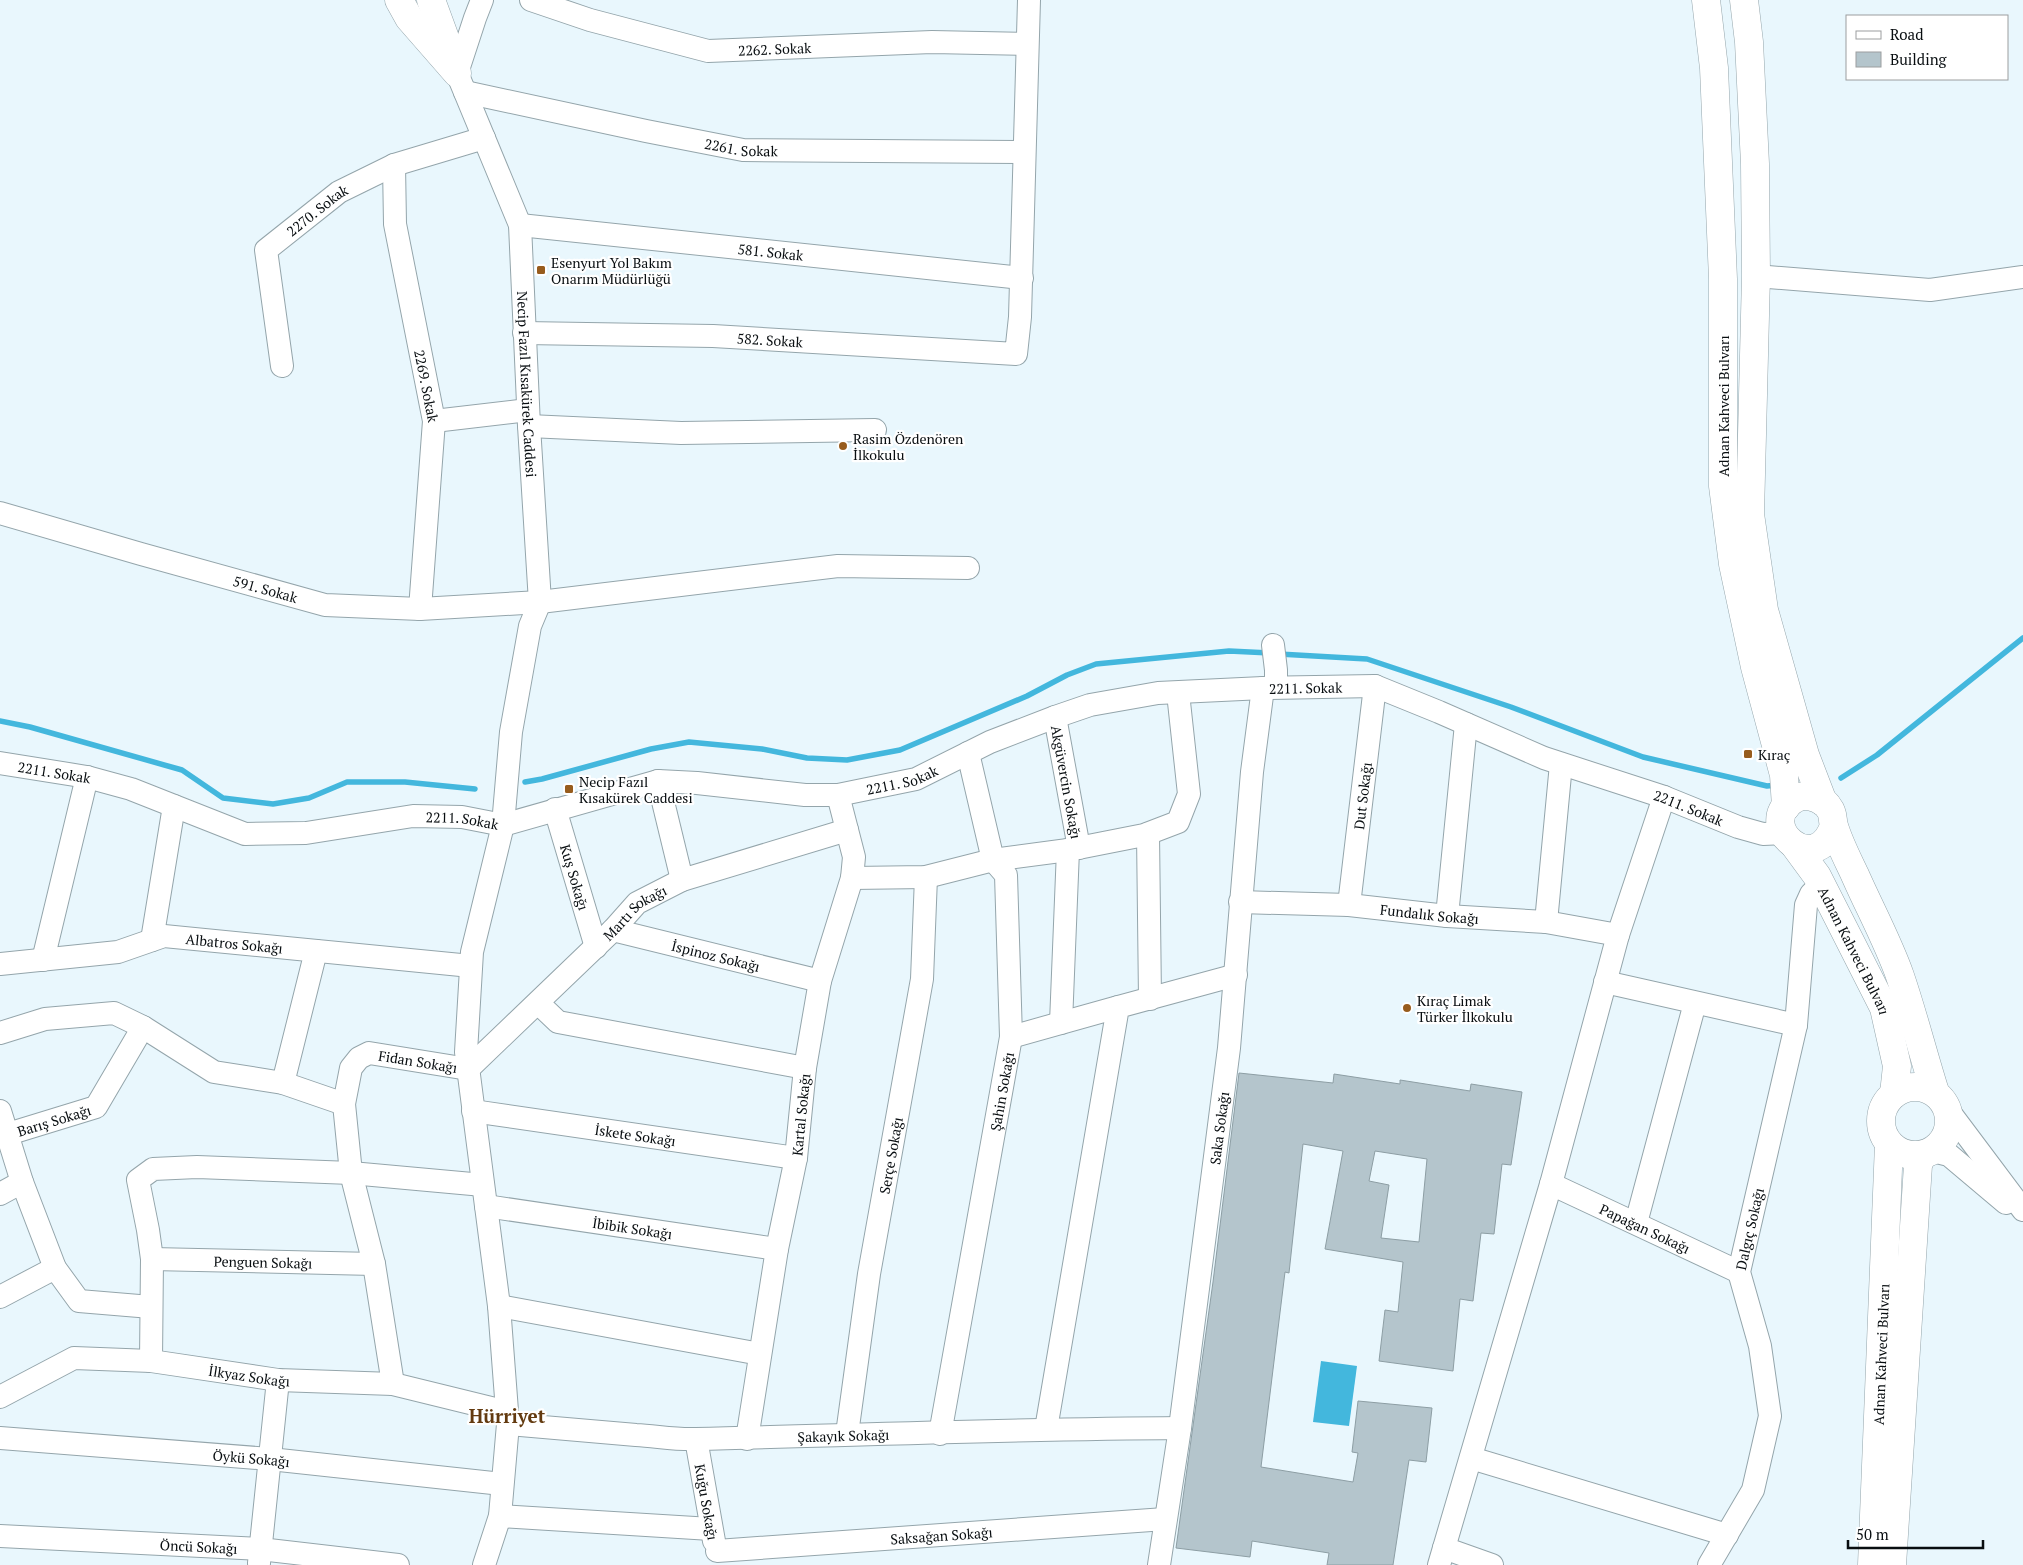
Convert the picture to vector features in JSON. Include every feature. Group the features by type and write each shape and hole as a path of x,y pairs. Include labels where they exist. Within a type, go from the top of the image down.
{"main road":[{"name":"Necip Fazıl Kısakürek Caddesi","path":"399,0 409,18 461,83"},
{"name":"Necip Fazıl Kısakürek Caddesi","path":"431,0 461,83"},
{"name":"Adnan Kahveci Bulvarı","path":"1706,0 1714,68 1723,279 1723,486 1732,564 1755,667 1784,775 1788,828 1821,884 1884,1008 1897,1066 1894,1094"},
{"path":"1744,0 1755,164 1756,276 1750,514 1764,610 1805,755 1899,975 1941,1101 1950,1122 1948,1133 1942,1143 1927,1153 1918,1165 1892,1565"},
{"path":"1723,279 1756,276"},
{"path":"1808,796 1829,814 1826,841 1810,849 1788,828 1800,797 1808,796"},
{"path":"1927,1153 1910,1155 1898,1151 1889,1144 1882,1129 1882,1113 1886,1103 1894,1094 1903,1089 1925,1088 1941,1101"},
{"name":"Adnan Kahveci Bulvarı","path":"1872,1565 1889,1144"}],"street":[{"path":"461,83 475,18 482,0"},
{"name":"2262. Sokak","path":"530,0 590,20 708,51 932,42 1026,44"},
{"path":"1022,278 1026,44 1029,0"},
{"name":"Necip Fazıl Kısakürek Caddesi","path":"461,83 520,225 528,418 540,602 530,626 511,732 503,825 472,952 471,966 466,1052 499,1306 507,1418 500,1516 484,1565"},
{"name":"2261. Sokak","path":"461,83 646,132 743,150 1024,152"},
{"name":"2270. Sokak","path":"282,366 266,250 339,192 394,165 484,138"},
{"name":"2269. Sokak","path":"394,165 395,224 434,422 420,609"},
{"name":"581. Sokak","path":"520,225 1022,278"},
{"path":"1756,276 1930,290 2023,277"},
{"name":"582. Sokak","path":"524,332 713,336 1016,354 1022,278"},
{"path":"434,422 528,418 681,433 876,430"},
{"name":"591. Sokak","path":"0,513 325,605 420,609 540,602 838,566 968,568"},
{"name":"Saka Sokağı","path":"1159,1565 1180,1428 1229,1048 1252,772 1272,682 1273,645"},
{"name":"2211. Sokak","path":"0,763 87,777 131,789 245,834 306,833 414,816 462,817 503,825 658,781 697,783 805,795 838,795 916,779 990,742 1090,705 1158,693 1178,693 1272,682 1375,686 1544,758 1664,797 1738,827 1763,834 1788,828"},
{"name":"Dut Sokağı","path":"1348,905 1375,686"},
{"path":"852,878 926,876 993,860 1074,849 1148,834 1178,822 1189,794 1178,693"},
{"name":"Akgüvercin Sokağı","path":"1055,717 1074,849 1061,1023"},
{"path":"1447,916 1466,724"},
{"name":"Şahin Sokağı","path":"940,1434 1011,1037 1006,875 993,860 968,753"},
{"path":"1546,922 1561,764"},
{"path":"43,960 87,777"},
{"path":"658,781 682,880"},
{"name":"Kartal Sokağı","path":"747,1439 777,1249 796,1158 805,1068 820,981 852,878 854,856 838,795"},
{"path":"1492,1565 1442,1556 1551,1184 1618,935 1664,797"},
{"path":"152,940 174,806"},
{"name":"Kuş Sokağı","path":"555,809 596,946"},
{"name":"Martı Sokağı","path":"468,1069 613,930 637,904 682,880 847,830"},
{"path":"1148,834 1150,999"},
{"name":"Serçe Sokağı","path":"848,1434 869,1274 922,979 926,876"},
{"name":"Dalgıç Sokağı","path":"1709,1565 1754,1490 1770,1416 1760,1346 1739,1272 1796,1025 1806,904 1811,894 1821,884"},
{"name":"Fundalık Sokağı","path":"1240,902 1348,905 1447,916 1546,922 1618,935"},
{"name":"İspinoz Sokağı","path":"613,930 820,981"},
{"name":"Albatros Sokağı","path":"0,964 118,952 164,936 471,966"},
{"path":"283,1084 316,951"},
{"path":"1011,1037 1236,975"},
{"path":"1605,982 1796,1025"},
{"path":"538,1003 558,1022 805,1068"},
{"path":"1636,1223 1695,1003"},
{"path":"1046,1429 1118,1007"},
{"path":"0,1033 45,1019 114,1013 143,1027 214,1072 283,1084 344,1104 351,1173 374,1264 393,1384"},
{"name":"Barış Sokağı","path":"8,1134 96,1107 143,1027"},
{"name":"Fidan Sokağı","path":"344,1104 352,1068 359,1058 369,1053 468,1069"},
{"path":"1941,1101 2023,1210"},
{"path":"0,1111 22,1182 55,1268 79,1301 151,1307"},
{"name":"İskete Sokağı","path":"473,1111 796,1158"},
{"path":"1927,1153 1949,1155 2023,1219"},
{"name":"İbibik Sokağı","path":"152,1259 138,1180 153,1169 197,1167 351,1173 484,1195 777,1249"},
{"path":"0,1194 22,1182"},
{"name":"Papağan Sokağı","path":"1551,1184 1739,1272"},
{"path":"151,1361 152,1259"},
{"name":"Penguen Sokağı","path":"152,1259 374,1264"},
{"path":"0,1297 55,1268"},
{"path":"499,1306 760,1354"},
{"name":"İlkyaz Sokağı","path":"0,1397 74,1358 151,1361 278,1380 393,1384 507,1418"},
{"path":"259,1557 278,1380"},
{"name":"Şakayık Sokağı","path":"507,1418 696,1439 747,1439 848,1434 940,1434 1046,1429 1180,1428"},
{"name":"Öykü Sokağı","path":"0,1438 270,1459 502,1484"},
{"name":"Kuğu Sokağı","path":"696,1439 711,1529 718,1558"},
{"path":"1471,1458 1727,1535"},
{"path":"500,1516 711,1529"},
{"name":"Saksağan Sokağı","path":"718,1558 1165,1518"},
{"name":"Öncü Sokağı","path":"0,1536 259,1557 398,1565"}],"water":[{"path":"1321,1361 1357,1366 1349,1426 1313,1422"}],"building":[{"path":"1239,1073 1333,1083 1334,1074 1400,1084 1400,1080 1470,1091 1471,1084 1522,1092 1511,1165 1502,1164 1494,1234 1481,1233 1473,1301 1460,1299 1453,1371 1379,1361 1385,1310 1398,1312 1403,1262 1325,1249 1343,1151 1303,1144 1289,1273 1285,1272 1261,1467 1353,1482 1358,1453 1352,1452 1358,1401 1432,1408 1426,1462 1409,1460 1393,1565 1327,1565 1329,1553 1252,1541 1250,1557 1176,1548 1213,1282","holes":["1375,1151 1427,1159 1419,1242 1381,1238 1389,1185 1369,1181"]}],"waterway":[{"path":"1841,778 1877,755 2023,638"},
{"path":"525,782 651,749 689,742 762,749 807,758 847,760 900,750 1027,696 1067,675 1096,664 1229,651 1270,653"},
{"path":"1279,654 1367,659 1511,707 1643,757 1767,786 1777,785"},
{"path":"0,721 30,727 182,770 223,798 273,804 309,798 347,782 405,782 475,789"}],"place":[{"name":"Esenyurt Yol Bakım Onarım Müdürlüğü","path":"541,270"},
{"name":"Rasim Özdenören İlkokulu","path":"843,446"},
{"name":"Kıraç","path":"1748,754"},
{"name":"Necip Fazıl Kısakürek Caddesi","path":"569,789"},
{"name":"Kıraç Limak Türker İlkokulu","path":"1407,1008"}],"district":[{"name":"Hürriyet","path":"507,1415"}]}
